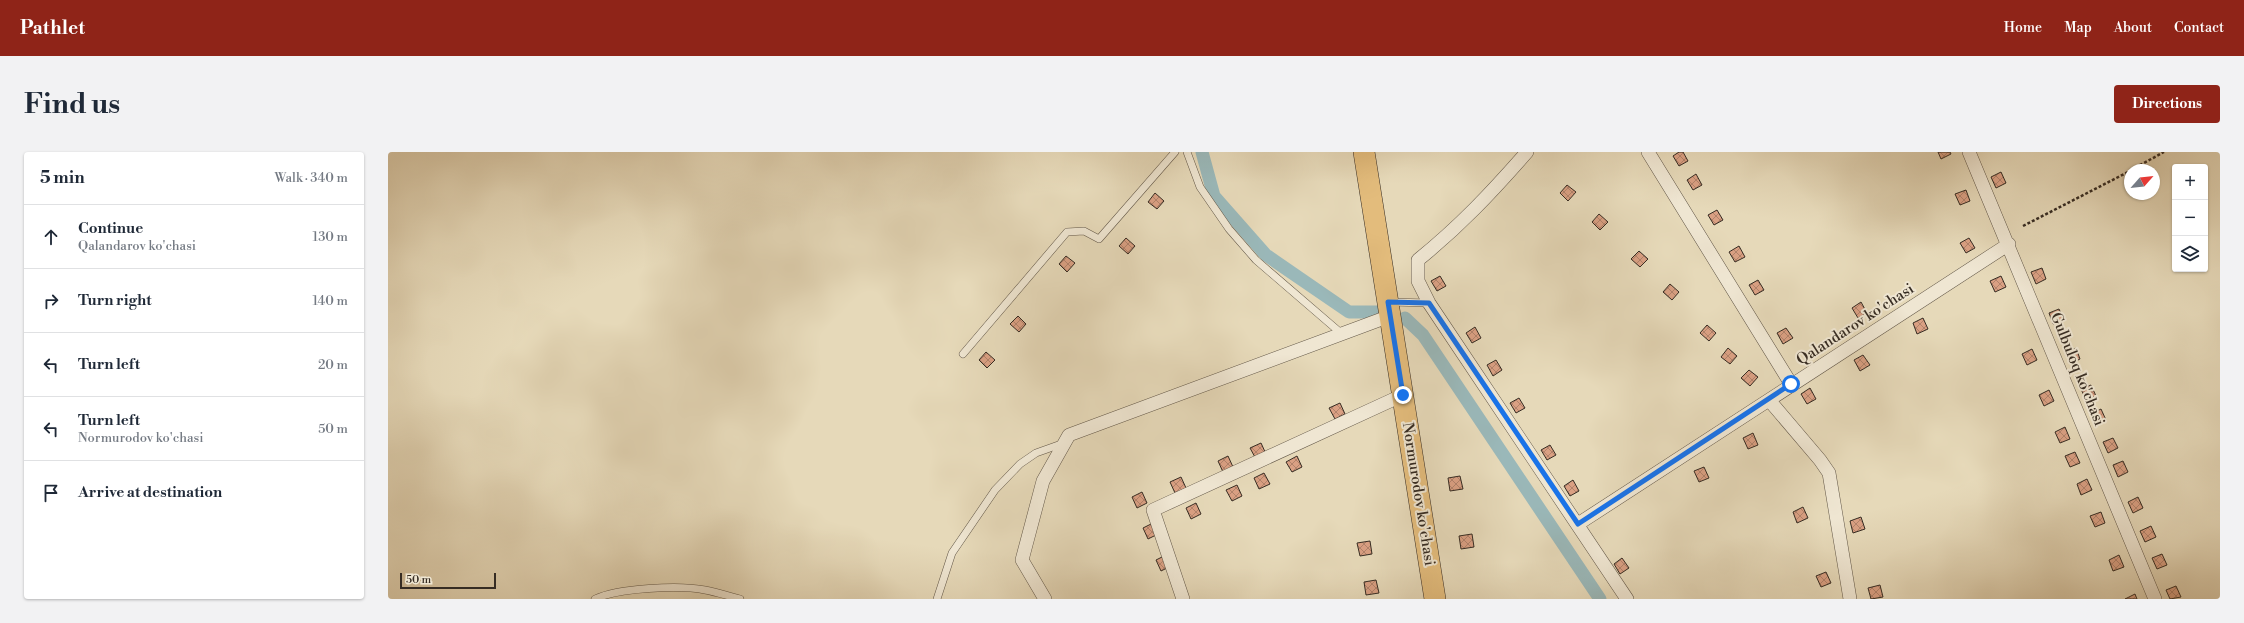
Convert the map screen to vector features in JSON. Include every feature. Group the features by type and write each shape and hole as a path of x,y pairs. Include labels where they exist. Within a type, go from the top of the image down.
{"main road":[{"name":"Normurodov ko'chasi","path":"1364,152 1435,599"}],"street":[{"path":"1527,152 1478,208 1418,260 1418,281 1429,303 1627,599"},
{"path":"1648,152 1791,384"},
{"name":"Gulbuloq ko'chasi","path":"1969,152 2009,244 2155,599"},
{"name":"Qalandarov ko'chasi","path":"1578,524 1769,400 1791,384 2009,244"},
{"path":"1045,599 1022,560 1043,481 1069,435 1342,334 1389,309"},
{"path":"1183,599 1153,510 1403,395"},
{"path":"1769,400 1820,460 1829,473 1850,599"}],"lane":[{"path":"963,354 1067,232 1084,231 1098,239 1175,152"},
{"path":"1188,152 1200,187 1229,230 1256,260 1342,334"},
{"path":"1389,309 1429,303"},
{"path":"937,599 952,553 995,490 1020,464 1036,454 1064,443"},
{"path":"595,599 607,593 660,588 704,590 740,599"}],"path":[{"path":"2142,164 2164,152"},
{"path":"2023,226 2124,174"}],"building":[{"path":"1679,152 1683,152 1688,161 1679,166 1673,156"},
{"path":"1938,152 1950,152 1951,154 1941,159"},
{"path":"2001,172 2006,183 1996,188 1991,177"},
{"path":"1696,174 1702,185 1693,190 1687,180"},
{"path":"1567,185 1576,192 1568,201 1560,193"},
{"path":"1966,190 1970,201 1960,205 1955,194"},
{"path":"1155,193 1164,201 1157,209 1148,202"},
{"path":"1717,210 1723,220 1714,225 1708,215"},
{"path":"1599,214 1608,222 1600,230 1592,222"},
{"path":"1126,238 1135,246 1128,254 1119,246"},
{"path":"1969,238 1975,248 1966,253 1960,243"},
{"path":"1739,246 1745,257 1735,262 1729,252"},
{"path":"1639,251 1648,259 1640,267 1631,259"},
{"path":"1066,256 1075,263 1067,272 1059,264"},
{"path":"2042,268 2046,279 2036,284 2031,272"},
{"path":"1440,276 1446,286 1437,291 1431,281"},
{"path":"2001,276 2006,287 1995,292 1990,281"},
{"path":"1758,280 1764,290 1755,295 1749,285"},
{"path":"1670,284 1679,292 1672,300 1663,292"},
{"path":"1861,302 1867,313 1858,318 1852,308"},
{"path":"2059,309 2064,320 2053,324 2049,313"},
{"path":"1018,316 1026,324 1019,332 1010,324"},
{"path":"1923,318 1928,329 1917,334 1913,323"},
{"path":"1707,325 1716,333 1709,341 1700,333"},
{"path":"1475,327 1481,338 1472,343 1466,333"},
{"path":"1786,328 1793,338 1783,344 1777,333"},
{"path":"1728,348 1737,356 1730,364 1721,357"},
{"path":"2076,348 2080,359 2070,364 2065,353"},
{"path":"2032,349 2037,360 2027,365 2022,354"},
{"path":"986,352 995,360 987,368 979,360"},
{"path":"1863,355 1870,365 1860,371 1854,360"},
{"path":"1496,360 1502,370 1493,376 1487,365"},
{"path":"1749,370 1758,377 1750,386 1741,378"},
{"path":"2091,385 2096,396 2086,400 2081,389"},
{"path":"1810,388 1816,399 1807,404 1801,394"},
{"path":"2049,390 2054,401 2044,406 2039,395"},
{"path":"1519,398 1525,408 1516,413 1510,403"},
{"path":"1340,403 1345,414 1335,419 1329,408"},
{"path":"2101,409 2106,420 2096,425 2091,414"},
{"path":"2065,427 2070,439 2060,443 2055,432"},
{"path":"1753,433 1758,445 1748,449 1743,438"},
{"path":"2113,438 2118,448 2108,453 2103,442"},
{"path":"1261,443 1266,454 1256,459 1250,448"},
{"path":"1550,445 1556,455 1547,460 1541,450"},
{"path":"2075,452 2080,463 2070,467 2065,456"},
{"path":"1228,456 1233,467 1223,472 1218,461"},
{"path":"1297,456 1302,467 1292,472 1286,462"},
{"path":"2123,461 2128,472 2118,477 2113,465"},
{"path":"1704,467 1709,478 1699,482 1694,471"},
{"path":"1264,473 1270,484 1259,489 1254,478"},
{"path":"1460,476 1463,489 1450,491 1448,478"},
{"path":"1181,477 1186,488 1175,493 1170,482"},
{"path":"2087,479 2092,490 2081,495 2077,484"},
{"path":"1573,480 1579,491 1570,496 1564,486"},
{"path":"1237,485 1242,496 1232,501 1226,490"},
{"path":"1142,492 1147,503 1137,508 1132,497"},
{"path":"2138,497 2143,508 2133,513 2128,502"},
{"path":"1196,503 1201,514 1191,519 1186,508"},
{"path":"1803,507 1808,518 1797,523 1793,512"},
{"path":"2101,512 2105,523 2095,527 2090,516"},
{"path":"1861,517 1865,529 1853,533 1850,521"},
{"path":"1153,523 1158,534 1148,539 1143,528"},
{"path":"2151,526 2156,537 2145,542 2140,531"},
{"path":"1472,534 1474,547 1461,549 1459,536"},
{"path":"1370,541 1372,554 1360,556 1357,543"},
{"path":"2162,554 2167,565 2157,569 2152,558"},
{"path":"1166,555 1171,566 1161,571 1156,560"},
{"path":"2119,555 2124,567 2113,571 2109,560"},
{"path":"1622,558 1629,568 1620,574 1614,564"},
{"path":"1826,572 1831,583 1821,587 1816,576"},
{"path":"1376,580 1379,593 1366,595 1364,582"},
{"path":"1880,585 1883,597 1871,599 1868,588"},
{"path":"2176,586 2181,597 2170,599 2166,590"},
{"path":"2135,594 2137,599 2125,599"}],"waterway":[{"path":"1202,152 1214,196 1266,255 1349,312 1378,312"},
{"path":"1405,318 1423,335 1600,599"}],"route":[{"path":"1403,395 1388,302 1429,303 1578,524 1769,400 1791,384"}]}
